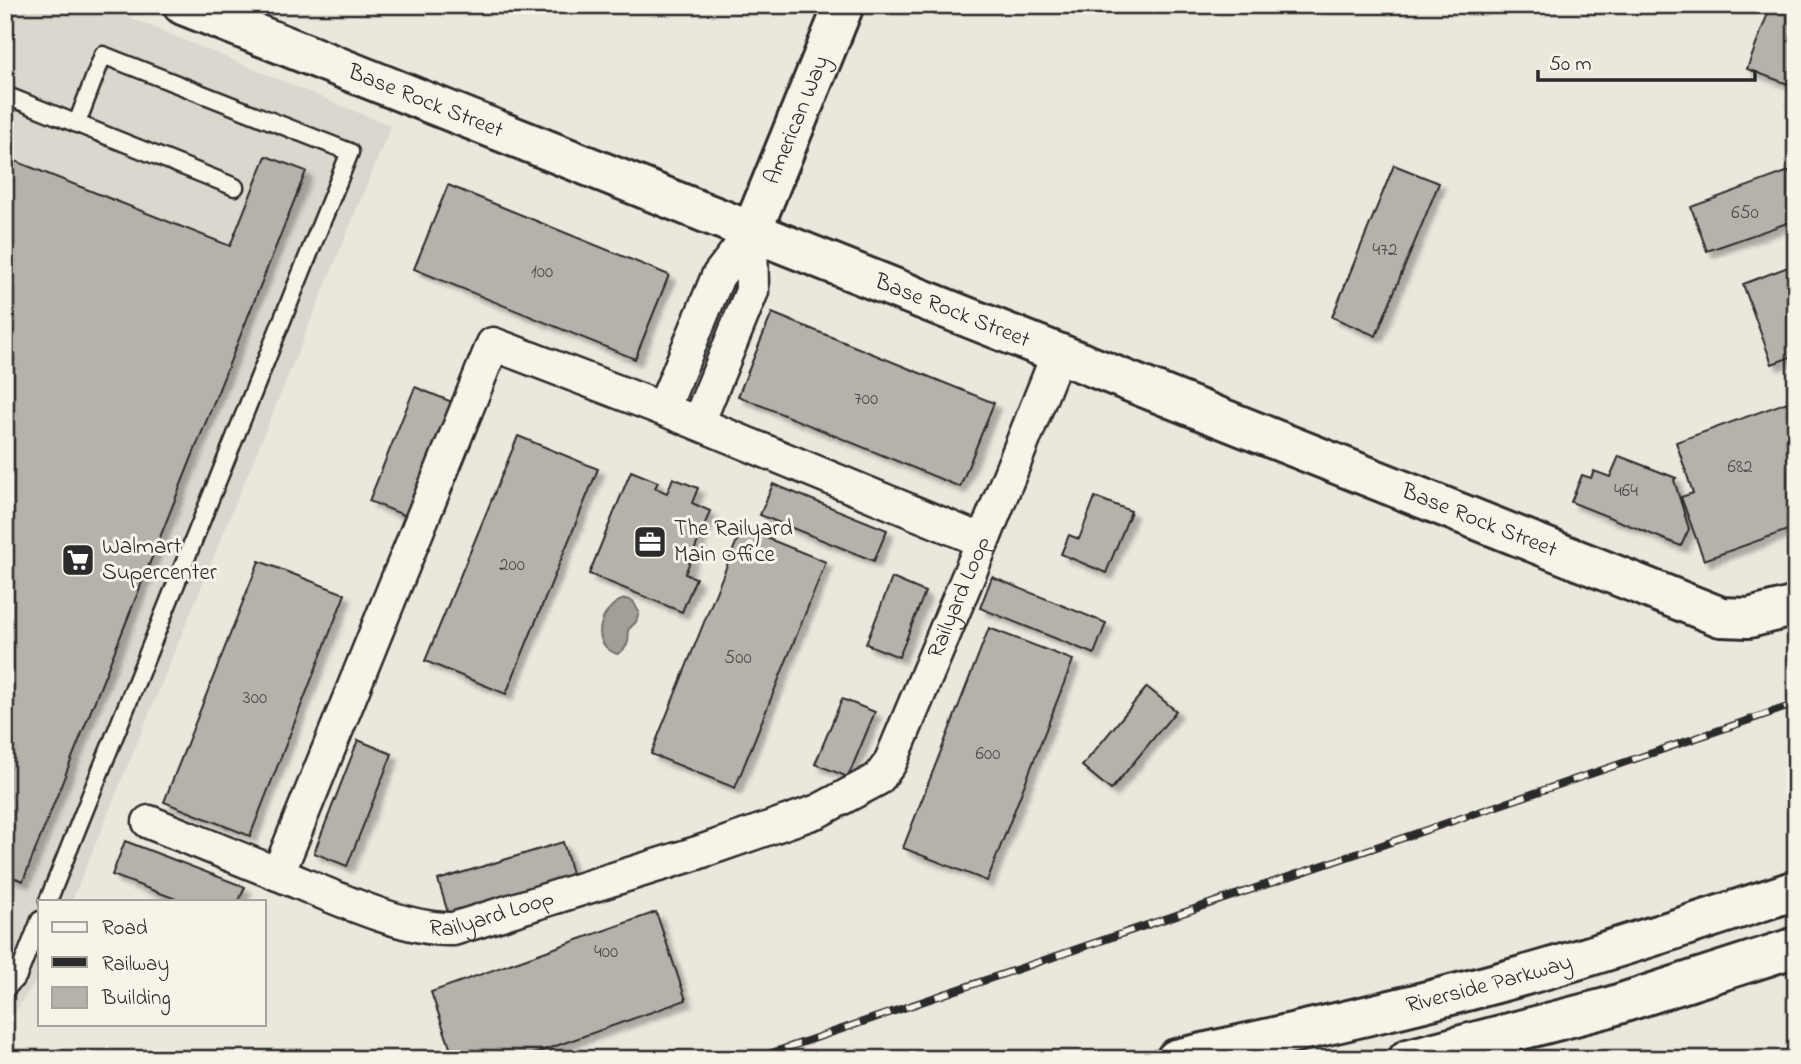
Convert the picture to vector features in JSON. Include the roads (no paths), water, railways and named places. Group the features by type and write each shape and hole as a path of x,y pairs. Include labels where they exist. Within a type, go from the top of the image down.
{"street":[{"name":"Base Rock Street","path":"183,5 1720,617 1749,618 1796,606"},
{"name":"American Way","path":"751,233 844,5"},
{"path":"663,409 718,276 751,233"},
{"path":"698,423 752,291 751,233"},
{"name":"Railyard Loop","path":"493,344 663,409 983,541 890,763 878,779 818,811 697,853 453,929 435,930 379,914 278,874 493,344"},
{"path":"983,541 1058,354"},
{"path":"149,822 278,874"},
{"name":"Riverside Parkway","path":"1176,1059 1333,1024 1522,975 1649,938 1796,890"},
{"path":"1408,1059 1606,1008 1796,947"}],"lane":[{"path":"48,900 349,152 103,55 77,123"},
{"path":"5,95 234,187"},
{"path":"5,990 18,976 38,925"}],"railway":[{"path":"754,1059 1796,704"}],"place":[{"name":"The Railyard Main Office","path":"650,542"},
{"name":"Walmart Supercenter","path":"78,560"}]}
